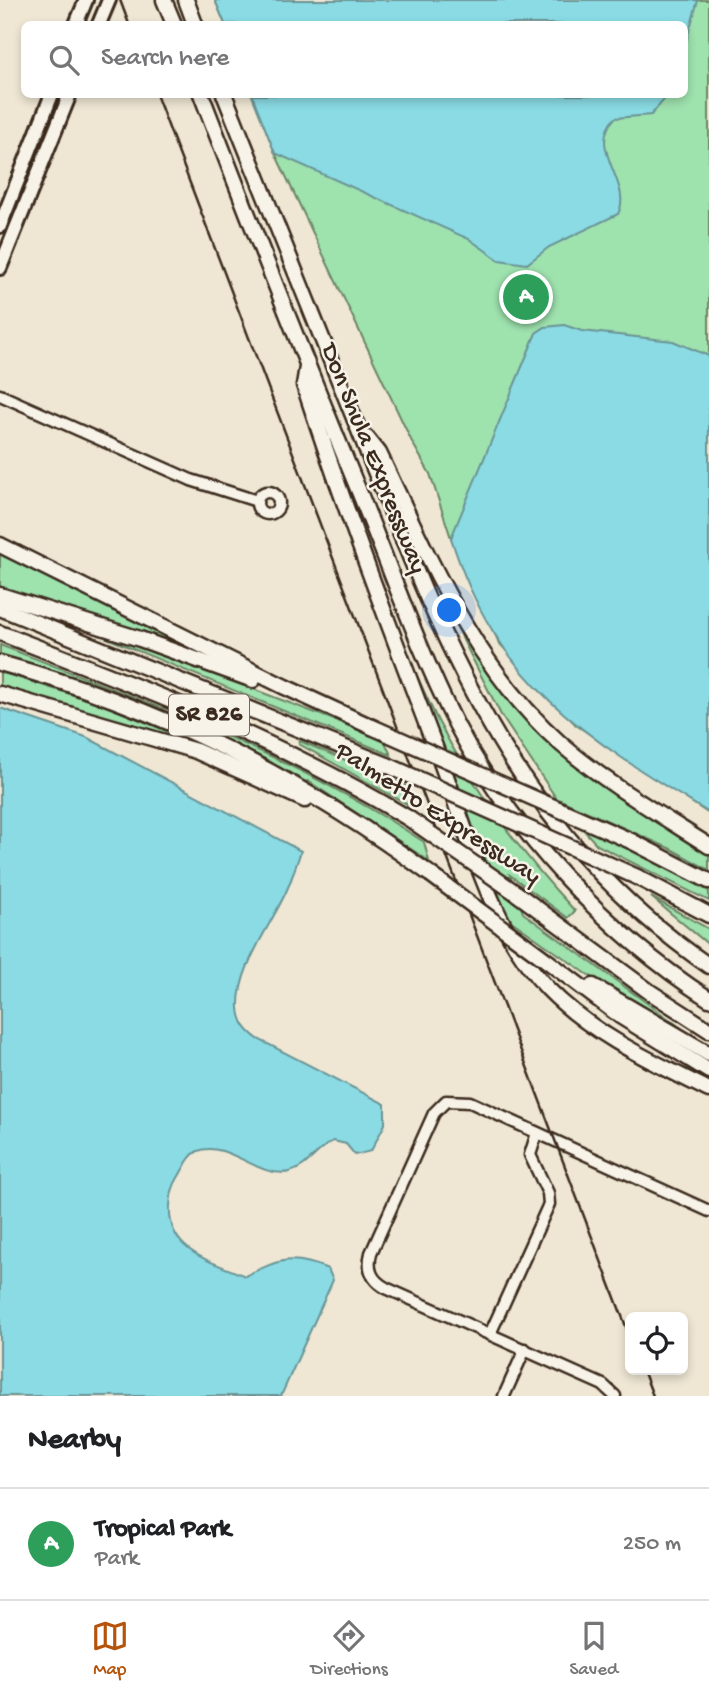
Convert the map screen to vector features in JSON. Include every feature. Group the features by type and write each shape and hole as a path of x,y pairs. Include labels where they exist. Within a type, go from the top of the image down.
{"highway":[{"path":"164,0 173,21"},
{"path":"186,0 194,21"},
{"name":"Don Shula Expressway","path":"203,98 307,366 457,725 542,849 585,898 656,961 709,999"},
{"name":"Don Shula Expressway","path":"226,98 397,528 453,657 478,706 523,779 569,840 655,925 709,967"},
{"path":"307,366 304,386 348,517 466,830 510,936 542,982 579,1016 651,1061 709,1090"},
{"path":"357,426 379,453 472,638 516,698 548,732 588,766 709,846"},
{"path":"0,545 285,687 631,841 709,881"},
{"path":"0,595 127,635 258,682 285,687"},
{"name":"Palmetto Expressway","path":"0,608 387,765 637,877 709,915"},
{"name":"Palmetto Expressway","path":"0,633 252,734 326,770 408,818 516,893 650,992 709,1030"},
{"path":"0,663 88,690 202,736 284,777 350,816 620,1016 709,1071"},
{"path":"0,694 209,756 275,785 371,833"},
{"path":"561,970 709,1054"}],"main road":[{"path":"77,21 86,0"},
{"path":"100,21 109,0"},
{"path":"0,226 50,98"},
{"path":"0,268 68,98"}],"street":[{"path":"0,395 191,480 257,501"},
{"path":"615,1396 603,1385 386,1288 372,1278 369,1268 371,1253 434,1113 446,1101 466,1101 709,1211"},
{"path":"490,1334 549,1204 548,1193 530,1155 537,1133"},
{"path":"504,1396 525,1349"}],"green space":[{"path":"215,0 709,0 709,814 576,725 499,643 451,538 430,474 412,442 275,153 253,98 688,98 688,21 224,21"},
{"path":"0,552 197,650 196,653 0,589"},
{"path":"93,628 376,736 384,740 391,755 92,632"},
{"path":"396,630 439,723 468,773 518,845 575,911 568,918 510,875 523,913 702,1043 587,974 507,918"},
{"path":"463,631 595,777 709,854 709,870 671,849 556,798 502,717 463,640 460,632"},
{"path":"0,645 163,709 323,782 424,842 429,861 308,781 303,782 229,744 155,711 0,657"},
{"path":"0,672 96,702 213,750 0,688"},
{"path":"300,741 407,786 414,808 299,744"},
{"path":"581,827 646,857 709,891 709,901 597,845"},
{"path":"651,897 709,929 709,945"}],"water":[{"path":"215,0 698,0 688,35 688,21 224,21"},
{"path":"253,98 665,98 651,115 615,118 607,130 607,154 620,191 618,214 549,247 527,264 499,260 469,239 275,153"},
{"path":"564,325 582,331 673,341 709,356 709,813 585,731 551,702 520,669 493,632 470,589 451,538 536,333 545,327"},
{"path":"0,708 86,737 301,851 286,892 243,978 239,1008 241,1018 247,1030 258,1039 385,1104 385,1124 371,1151 355,1155 346,1144 333,1141 302,1166 290,1172 266,1170 221,1151 198,1151 189,1159 177,1180 170,1206 171,1222 183,1244 194,1253 245,1276 286,1260 305,1261 328,1269 333,1280 281,1396 0,1396"}],"railway":[{"path":"120,0 128,21"},
{"path":"158,98 625,1324"},
{"path":"645,1375 653,1396"}],"place":[{"name":"Tropical Park","path":"526,297"}]}
